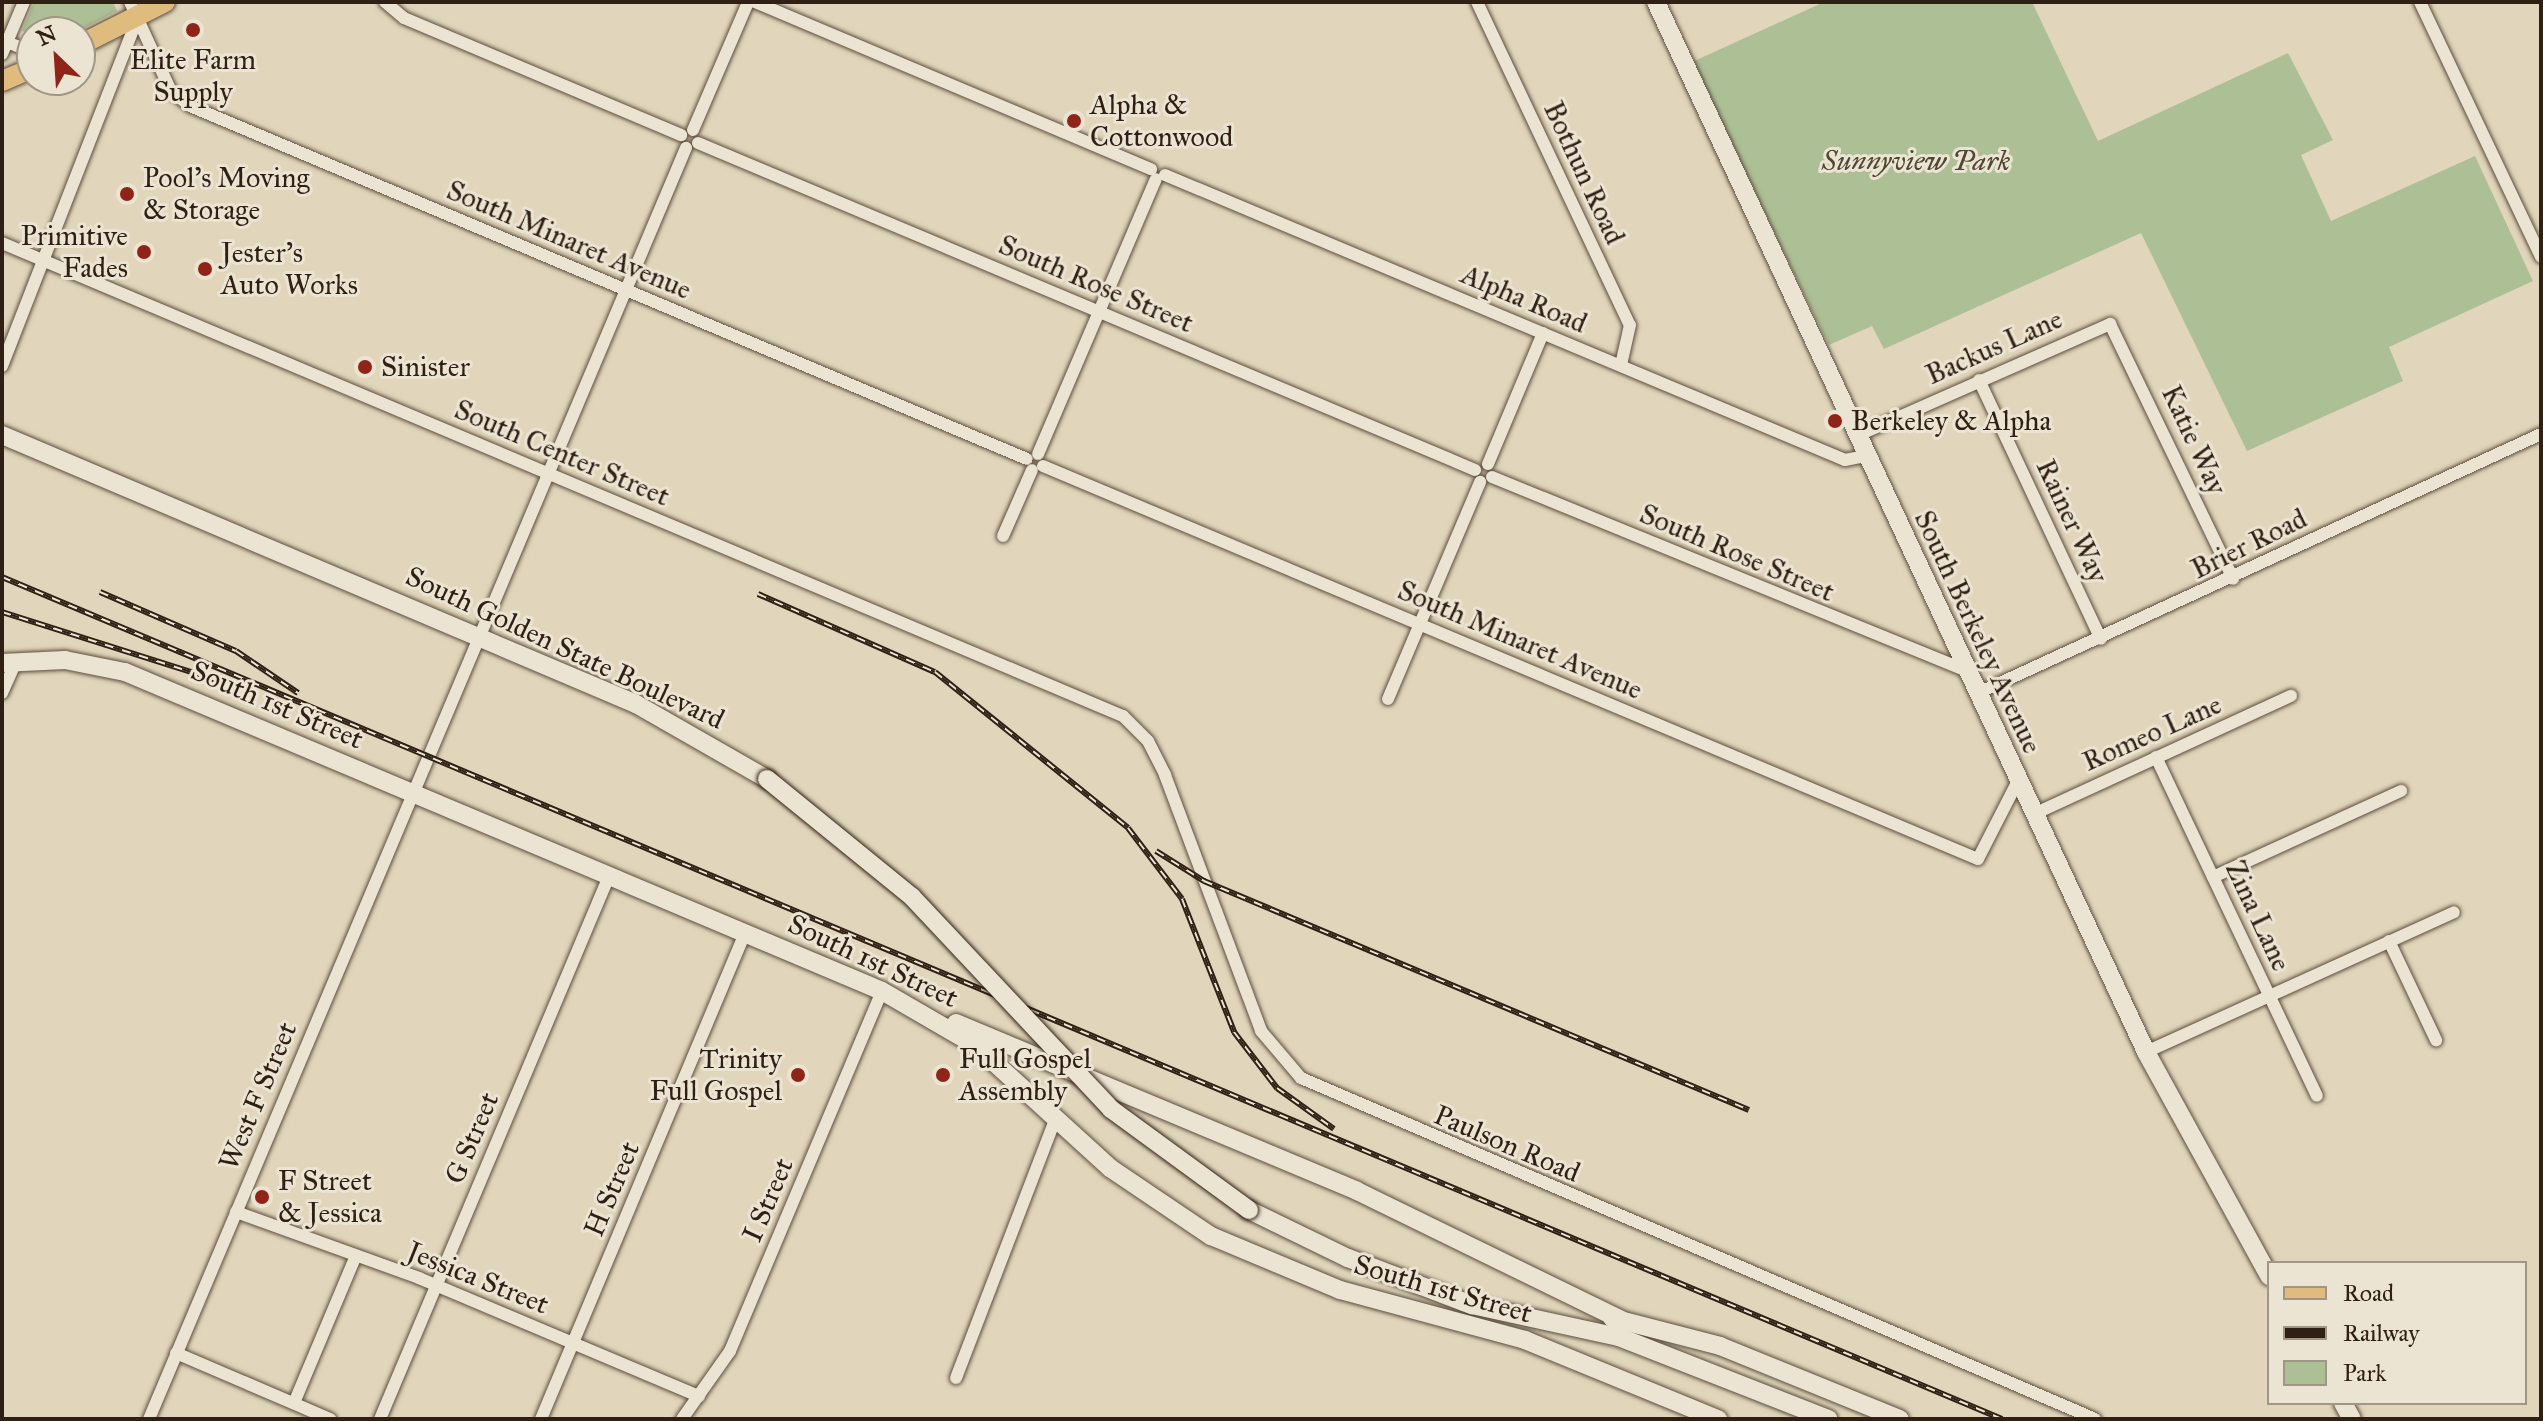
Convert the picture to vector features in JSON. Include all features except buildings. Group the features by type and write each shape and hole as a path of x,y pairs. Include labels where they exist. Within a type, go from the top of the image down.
{"main road":[{"path":"96,34 133,9 165,2"},
{"name":"South Berkeley Avenue","path":"1656,2 1976,694 2146,1052 2267,1272"},
{"name":"South Golden State Boulevard","path":"2,435 657,714 767,779 912,897 1111,1109 1249,1210 1348,1258 1460,1295"},
{"name":"South 1st Street","path":"9,663 65,660 116,669 882,991 916,1007 1019,1082 1056,1118 1165,1209 1245,1252 1370,1300 1525,1340 1718,1419"},
{"path":"916,1007 1045,1058 1357,1191 1621,1320"},
{"path":"1019,1082 1031,1062 1045,1058"},
{"path":"1460,1295 1621,1320 1742,1354 1900,1419"},
{"path":"1460,1295 1472,1305 1619,1337 1828,1419"}],"street":[{"path":"4,45 24,2"},
{"name":"South Rose Street","path":"385,2 404,18 689,139 1484,473 1965,670"},
{"name":"West F Street","path":"149,1419 748,2"},
{"name":"Alpha Road","path":"755,2 1157,175 1845,460 1865,456"},
{"name":"Bothun Road","path":"1477,2 1630,325 1621,365"},
{"path":"2420,2 2541,257"},
{"path":"2,366 132,46 133,9"},
{"name":"South Minaret Avenue","path":"133,9 171,91 190,106 1978,859 2018,781"},
{"path":"132,46 149,42"},
{"path":"1003,536 1157,175"},
{"name":"South Center Street","path":"2,243 1104,706"},
{"name":"Backus Lane","path":"1856,436 2110,324"},
{"name":"Katie Way","path":"2110,324 2233,579"},
{"path":"1388,699 1543,333"},
{"name":"Rainer Way","path":"1979,380 2101,639"},
{"name":"Brier Road","path":"1976,694 2233,579 2541,434"},
{"path":"2,693 9,663"},
{"name":"Romeo Lane","path":"2034,814 2291,696"},
{"name":"Paulson Road","path":"1104,706 1132,723 1155,751 1256,1022 1301,1078 2095,1419"},
{"name":"Zina Lane","path":"2156,757 2317,1096"},
{"path":"2213,877 2401,791"},
{"name":"G Street","path":"380,1419 609,876"},
{"path":"2146,1052 2454,912"},
{"name":"H Street","path":"541,1419 745,933"},
{"path":"2389,941 2436,1040"},
{"name":"I Street","path":"682,1419 730,1351 882,991"},
{"path":"956,1378 1056,1118"},
{"name":"Jessica Street","path":"236,1212 355,1258 437,1285 699,1396"},
{"path":"294,1403 355,1258"},
{"path":"176,1353 330,1419"}],"green space":[{"path":"34,2 113,2 117,11 96,22 96,16 28,16"},
{"name":"Sunnyview Park","path":"1824,2 2032,2 2098,141 2288,53 2333,140 2301,155 2331,221 2475,156 2533,281 2389,347 2403,381 2247,451 2141,233 1884,349 1872,326 1829,345 1692,62"}],"railway":[{"path":"2,577 2002,1419"},
{"path":"100,592 236,651 298,693"},
{"path":"758,594 935,672 1128,828 1182,899 1234,1032 1277,1088 1334,1129"},
{"path":"2,612 238,687"},
{"path":"1156,851 1204,881 1749,1110"}],"place":[{"name":"Elite Farm Supply","path":"193,30"},
{"name":"Alpha & Cottonwood","path":"1074,121"},
{"name":"Pool's Moving & Storage","path":"127,194"},
{"name":"Primitive Fades","path":"144,252"},
{"name":"Jester's Auto Works","path":"205,269"},
{"name":"Sinister","path":"365,367"},
{"name":"Berkeley & Alpha","path":"1835,421"},
{"name":"Trinity Full Gospel","path":"798,1075"},
{"name":"Full Gospel Assembly","path":"943,1075"},
{"name":"F Street & Jessica","path":"262,1197"}]}
